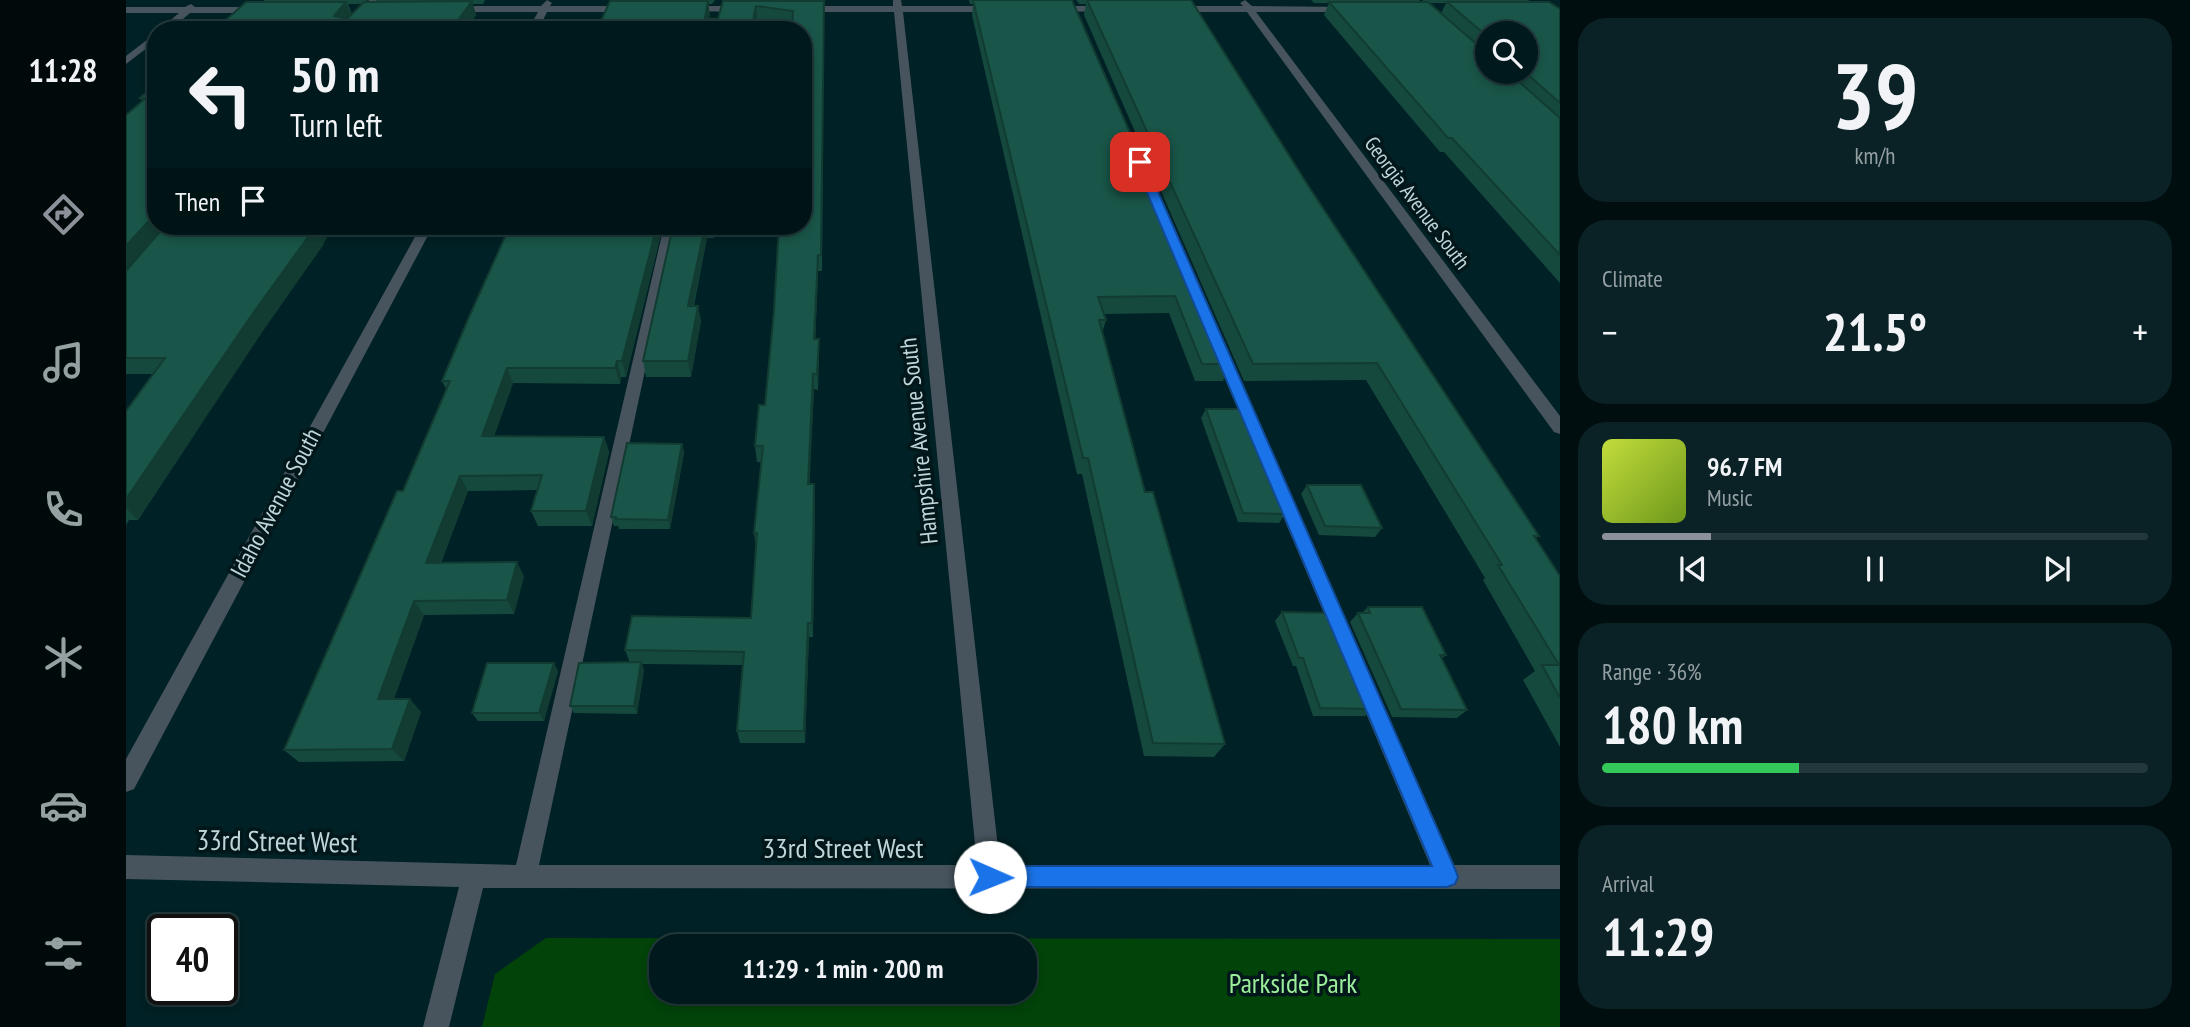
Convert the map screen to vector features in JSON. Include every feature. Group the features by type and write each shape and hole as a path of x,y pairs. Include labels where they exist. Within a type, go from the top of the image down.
{"street":[{"path":"174,21 199,0"},
{"path":"786,9 897,4 1007,9"},
{"name":"Hampshire Avenue South","path":"897,4 990,877"},
{"path":"352,9 366,9 377,5"},
{"path":"435,9 546,5 637,9"},
{"path":"538,21 546,5"},
{"path":"1168,9 1246,5 1357,9"},
{"name":"Georgia Avenue South","path":"1246,5 1560,428"},
{"path":"356,21 366,9"},
{"path":"678,9 759,9"},
{"path":"1047,9 1114,9"},
{"path":"126,10 271,10"},
{"path":"126,61 147,44"},
{"name":"Idaho Avenue South","path":"126,781 422,235"},
{"path":"525,877 668,235"},
{"path":"1211,328 1447,877"},
{"name":"33rd Street West","path":"126,867 525,877 1560,877"},
{"path":"436,1027 474,876"}],"green space":[{"name":"Parkside Park","path":"546,938 649,938 649,1004 1037,1004 1037,938 1560,939 1560,1027 482,1027 495,974"}],"building":[{"path":"973,0 1072,0 1231,364 1202,364 1175,296 1098,297 1106,320 1099,320 1145,492 1153,492 1225,744 1153,743 1088,458 1083,458"},
{"path":"1087,0 1191,0 1309,187 1539,536 1534,536 1560,576 1560,698 1542,665 1559,665 1498,565 1502,565 1377,363 1253,364"},
{"path":"472,1 458,21 225,21 246,2 346,2 334,16 347,19 364,2"},
{"path":"610,1 708,1 705,18 718,19 723,1 824,1 821,255 818,255 814,339 819,339 817,374 813,374 808,484 814,484 812,623 808,623 804,731 737,731 744,652 625,650 632,616 751,618 757,533 754,533 763,446 755,446 759,405 765,405 778,235 812,235 812,21 792,21 793,11 756,6 753,21 601,21"},
{"path":"1329,2 1428,2 1475,43 1475,84 1522,84 1560,118 1560,255 1452,138 1448,138"},
{"path":"1447,2 1549,2 1560,9 1560,103 1538,84 1538,21 1475,21 1475,26"},
{"path":"147,92 147,223 126,246 126,115 146,98 140,98"},
{"path":"157,235 310,235 126,499 126,411 165,358 126,358 126,271"},
{"path":"506,235 655,235 622,361 617,361 615,368 507,368 482,436 604,437 586,511 531,511 542,475 460,476 426,563 517,562 507,600 414,601 378,699 410,699 392,749 284,750 397,491 403,491 450,381 442,381"},
{"path":"671,235 703,235 688,306 698,306 688,361 643,361"},
{"path":"1206,409 1242,409 1285,514 1243,513"},
{"path":"627,443 682,444 668,520 611,517"},
{"path":"1307,485 1361,485 1382,528 1325,526"},
{"path":"1368,607 1422,607 1446,655 1440,655 1467,710 1401,709 1358,613 1370,613"},
{"path":"1282,612 1332,613 1373,709 1320,708 1303,658 1299,658"},
{"path":"641,662 634,706 570,706 579,663"},
{"path":"487,663 554,663 539,713 472,713"}],"route":[{"path":"990,877 1447,877 1140,162"}]}
